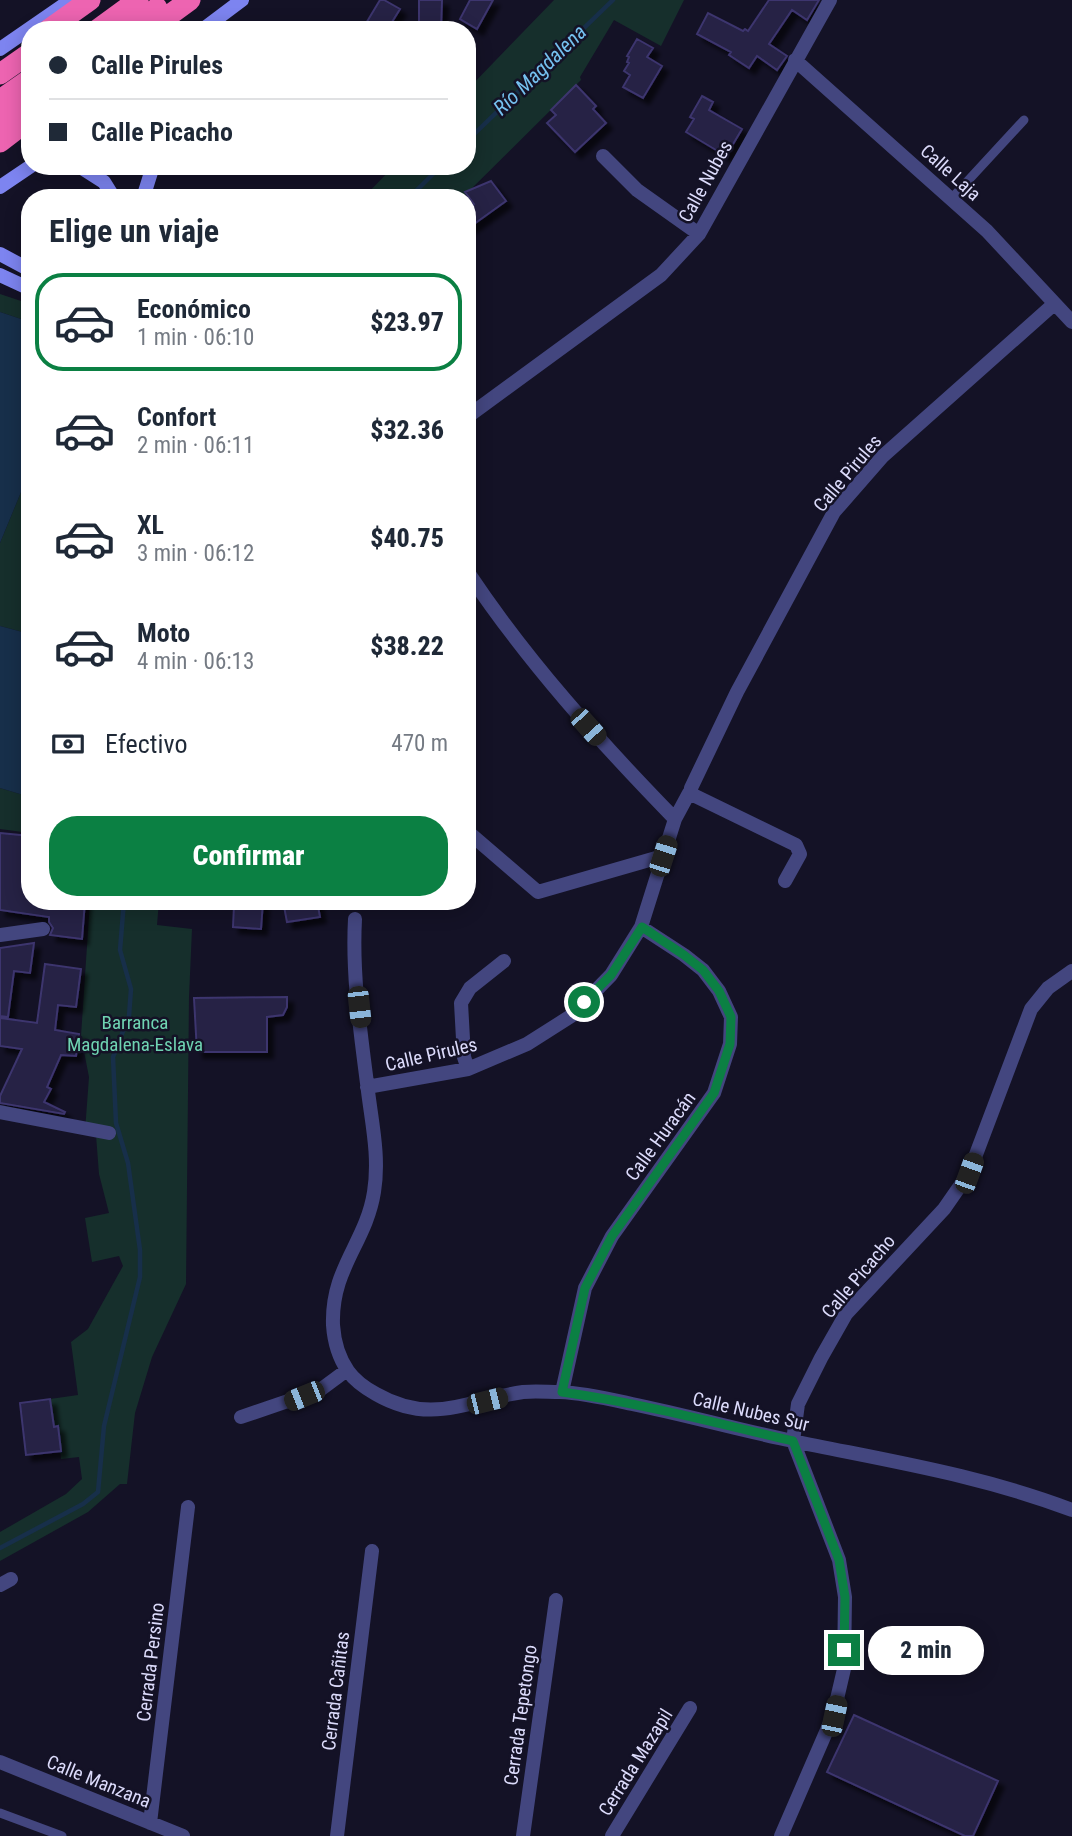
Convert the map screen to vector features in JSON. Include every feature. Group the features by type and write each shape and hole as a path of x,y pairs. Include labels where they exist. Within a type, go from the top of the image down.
{"highway":[{"path":"61,21 90,0"},
{"path":"73,21 102,0"},
{"path":"109,21 138,0"},
{"path":"140,21 167,0"},
{"path":"161,21 190,0"},
{"path":"162,21 197,0"},
{"path":"0,64 21,49"},
{"path":"0,74 21,59"},
{"path":"0,87 21,81"},
{"path":"0,100 21,85"},
{"path":"0,123 21,108"},
{"path":"0,142 21,126"}],"main road":[{"path":"41,21 71,0"},
{"path":"214,21 242,0"},
{"path":"0,49 21,35"},
{"path":"0,178 21,163"},
{"path":"0,187 21,173"},
{"path":"93,175 104,182 108,189"},
{"path":"0,254 21,265"},
{"path":"0,275 21,285"}],"street":[{"name":"Calle Nubes","path":"476,410 661,275 699,233 830,0"},
{"name":"Calle Laja","path":"795,60 1020,264 1072,321"},
{"path":"603,156 637,190 699,233"},
{"name":"Calle Pirules","path":"367,1087 468,1069 527,1044 571,1016 611,975 642,927 675,819 737,692 834,512 883,456 1055,304"},
{"path":"476,582 555,688 675,819"},
{"path":"690,791 796,845 800,854 785,881"},
{"path":"476,839 538,892 663,856"},
{"name":"Calle Nubes Sur","path":"355,919 353,955 375,1136 374,1189 368,1218 342,1268 332,1302 334,1338 347,1370 361,1385 392,1403 424,1411 468,1406 524,1392 562,1392 594,1396 793,1441 947,1471 1025,1492 1072,1510"},
{"name":"Calle Huracán","path":"562,1392 585,1288 612,1236 714,1093 730,1044 731,1017 719,991 703,970 642,927"},
{"path":"0,935 43,929"},
{"path":"468,1069 464,1057 461,1003 470,988 504,961"},
{"name":"Calle Picacho","path":"781,1836 834,1716 844,1669 845,1597 839,1560 793,1441 798,1404 846,1314 944,1209 969,1173 1031,1009 1048,988 1072,971"},
{"path":"0,1112 109,1133"},
{"path":"241,1417 320,1390 347,1370"},
{"name":"Cerrada Persino","path":"150,1823 188,1507"},
{"name":"Cerrada Cañitas","path":"337,1836 372,1551"},
{"name":"Cerrada Tepetongo","path":"523,1836 556,1600"},
{"name":"Cerrada Mazapil","path":"612,1836 690,1708"},
{"name":"Calle Manzana","path":"0,1762 183,1836"}],"lane":[{"path":"951,199 1024,120"},
{"path":"2,1813 62,1836"}],"green space":[{"path":"554,0 684,0 661,46 614,20 580,77 581,80 471,189 372,189 385,175 476,175 476,81"},
{"path":"0,294 21,301 21,319 0,312"},
{"path":"21,492 21,632 0,626 0,543"},
{"path":"0,788 21,794 21,832 0,829"},
{"name":"Barranca Magdalena-Eslava","path":"89,910 158,910 157,925 192,929 186,1284 152,1357 135,1413 127,1484 120,1484 88,1512 0,1561 0,1532 66,1494 82,1479 79,1457 61,1459 58,1427 54,1427 50,1399 78,1395 71,1342 88,1329 123,1266 119,1256 92,1262 85,1218 109,1213 99,1174 96,1135 85,1131 89,1077 81,1036"}],"water":[{"path":"0,312 21,319 21,492 0,543"},
{"path":"0,626 21,632 21,794 0,788"}],"building":[{"path":"380,0 400,9 393,21 367,21"},
{"path":"419,0 442,0 441,21 419,21"},
{"path":"470,0 493,0 477,29 476,21 460,19"},
{"path":"769,0 819,0 807,20 792,10 769,44 787,56 777,70 757,56 749,68 729,55 731,52 697,34 708,13 748,31"},
{"path":"637,39 653,48 647,57 662,66 643,98 623,87 630,75 624,71 629,63 627,56"},
{"path":"576,85 596,106 593,109 606,123 575,152 547,123 556,115 551,110"},
{"path":"702,96 713,102 709,110 742,129 726,156 686,132 694,119 690,117"},
{"path":"491,181 506,201 476,223 476,189 472,189"},
{"path":"0,833 21,835 21,910 84,910 82,939 50,935 53,928 49,917 0,910"},
{"path":"234,910 262,910 261,929 233,927"},
{"path":"285,910 319,910 320,917 287,922"},
{"path":"34,943 30,973 14,971 8,1017 0,1016 0,948"},
{"path":"45,964 81,969 76,1007 58,1005 55,1030 79,1034 76,1056 61,1055 47,1087 51,1089 44,1102 65,1112 64,1114 0,1103 0,1096 22,1049 0,1046 0,1018 37,1023"},
{"path":"287,997 287,1007 283,1015 267,1017 267,1052 197,1052 194,998"},
{"path":"50,1399 54,1427 58,1426 61,1451 26,1455 20,1403"},
{"path":"854,1715 998,1781 973,1836 965,1836 827,1772"}],"waterway":[{"name":"Río Magdalena","path":"476,132 613,0"},
{"name":"Río Magdalena","path":"418,189 432,175"},
{"path":"0,1548 83,1504 98,1492 104,1426 140,1277 140,1250 128,1163 116,1123 113,1057 129,1016 131,989 120,950 123,910"}],"route":[{"path":"584,1002 611,975 642,927 703,970 719,991 731,1017 730,1044 714,1093 612,1236 585,1288 562,1392 685,1415 793,1441 839,1560 845,1597 844,1650"}]}
